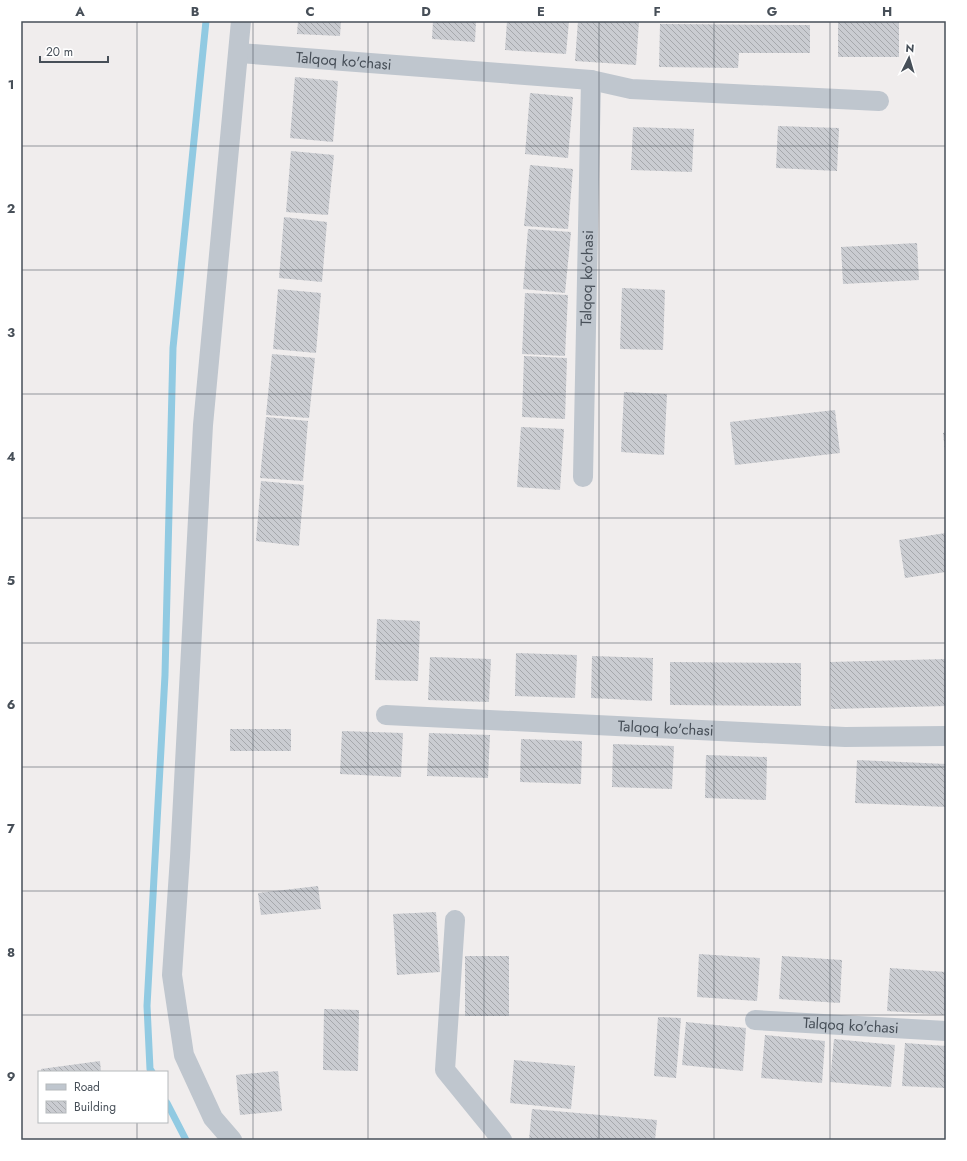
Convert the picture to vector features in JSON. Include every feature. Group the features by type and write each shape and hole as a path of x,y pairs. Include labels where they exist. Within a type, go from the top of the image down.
{"street":[{"path":"232,1140 213,1118 184,1054 172,975 180,857 203,425 241,21"},
{"name":"Talqoq ko'chasi","path":"239,53 591,80 631,89 879,101"},
{"name":"Talqoq ko'chasi","path":"584,477 591,80"},
{"name":"Talqoq ko'chasi","path":"386,715 844,737 946,736"},
{"path":"455,920 445,1070 502,1140"},
{"name":"Talqoq ko'chasi","path":"755,1020 946,1031"}],"building":[{"path":"298,21 341,21 340,36 297,34"},
{"path":"433,21 476,21 475,42 432,39"},
{"path":"507,21 569,21 566,54 505,50"},
{"path":"578,21 639,22 636,65 575,61"},
{"path":"838,21 899,21 899,57 838,57"},
{"path":"660,24 810,25 810,53 739,53 738,68 659,67"},
{"path":"295,77 338,81 333,142 290,138"},
{"path":"530,93 573,97 568,158 525,154"},
{"path":"778,126 839,128 837,171 776,168"},
{"path":"633,127 694,129 692,172 631,170"},
{"path":"291,151 334,155 328,215 286,212"},
{"path":"530,165 573,169 568,229 524,226"},
{"path":"284,217 327,222 322,282 279,278"},
{"path":"528,229 571,232 565,293 523,289"},
{"path":"917,243 919,280 843,284 841,247"},
{"path":"622,288 665,290 663,350 620,349"},
{"path":"278,289 321,293 316,353 273,349"},
{"path":"525,293 568,295 565,356 522,354"},
{"path":"272,354 315,358 309,418 266,415"},
{"path":"524,356 567,358 565,419 522,417"},
{"path":"624,392 667,394 664,455 621,452"},
{"path":"835,410 840,453 735,465 730,422"},
{"path":"266,417 308,421 303,481 260,478"},
{"path":"521,427 564,429 560,490 517,487"},
{"path":"946,432 946,451 945,451 943,433"},
{"path":"261,481 304,485 299,546 256,541"},
{"path":"946,533 946,572 905,578 899,540"},
{"path":"377,619 420,621 418,681 375,680"},
{"path":"516,653 577,655 575,698 515,696"},
{"path":"592,656 653,658 652,701 591,698"},
{"path":"430,657 491,659 489,702 428,700"},
{"path":"946,659 946,706 831,709 830,662"},
{"path":"670,662 801,663 801,706 670,705"},
{"path":"230,729 291,729 291,751 230,751"},
{"path":"342,731 403,733 401,777 340,774"},
{"path":"429,733 490,735 488,778 427,776"},
{"path":"521,739 582,741 581,784 520,782"},
{"path":"613,744 674,746 672,789 612,787"},
{"path":"706,755 767,757 766,800 705,798"},
{"path":"857,760 946,764 946,807 855,803"},
{"path":"318,886 321,909 261,915 258,893"},
{"path":"436,912 440,972 397,975 393,914"},
{"path":"699,954 760,958 757,1001 697,997"},
{"path":"465,956 509,956 509,1016 465,1016"},
{"path":"782,956 842,960 840,1003 779,999"},
{"path":"890,968 946,972 946,1015 887,1011"},
{"path":"324,1009 359,1010 358,1071 323,1070"},
{"path":"658,1017 681,1018 676,1078 654,1076"},
{"path":"686,1022 746,1028 743,1071 682,1065"},
{"path":"765,1035 825,1041 822,1083 761,1078"},
{"path":"834,1039 895,1045 891,1087 830,1082"},
{"path":"905,1043 946,1046 946,1088 902,1086"},
{"path":"514,1060 575,1066 571,1109 510,1103"},
{"path":"100,1061 101,1071 41,1071 41,1069"},
{"path":"278,1071 282,1111 240,1115 236,1075"},
{"path":"532,1109 657,1120 655,1140 529,1140"}],"waterway":[{"path":"151,1071 147,1006 165,675 173,348 206,21"},
{"path":"168,1105 186,1140"}]}
